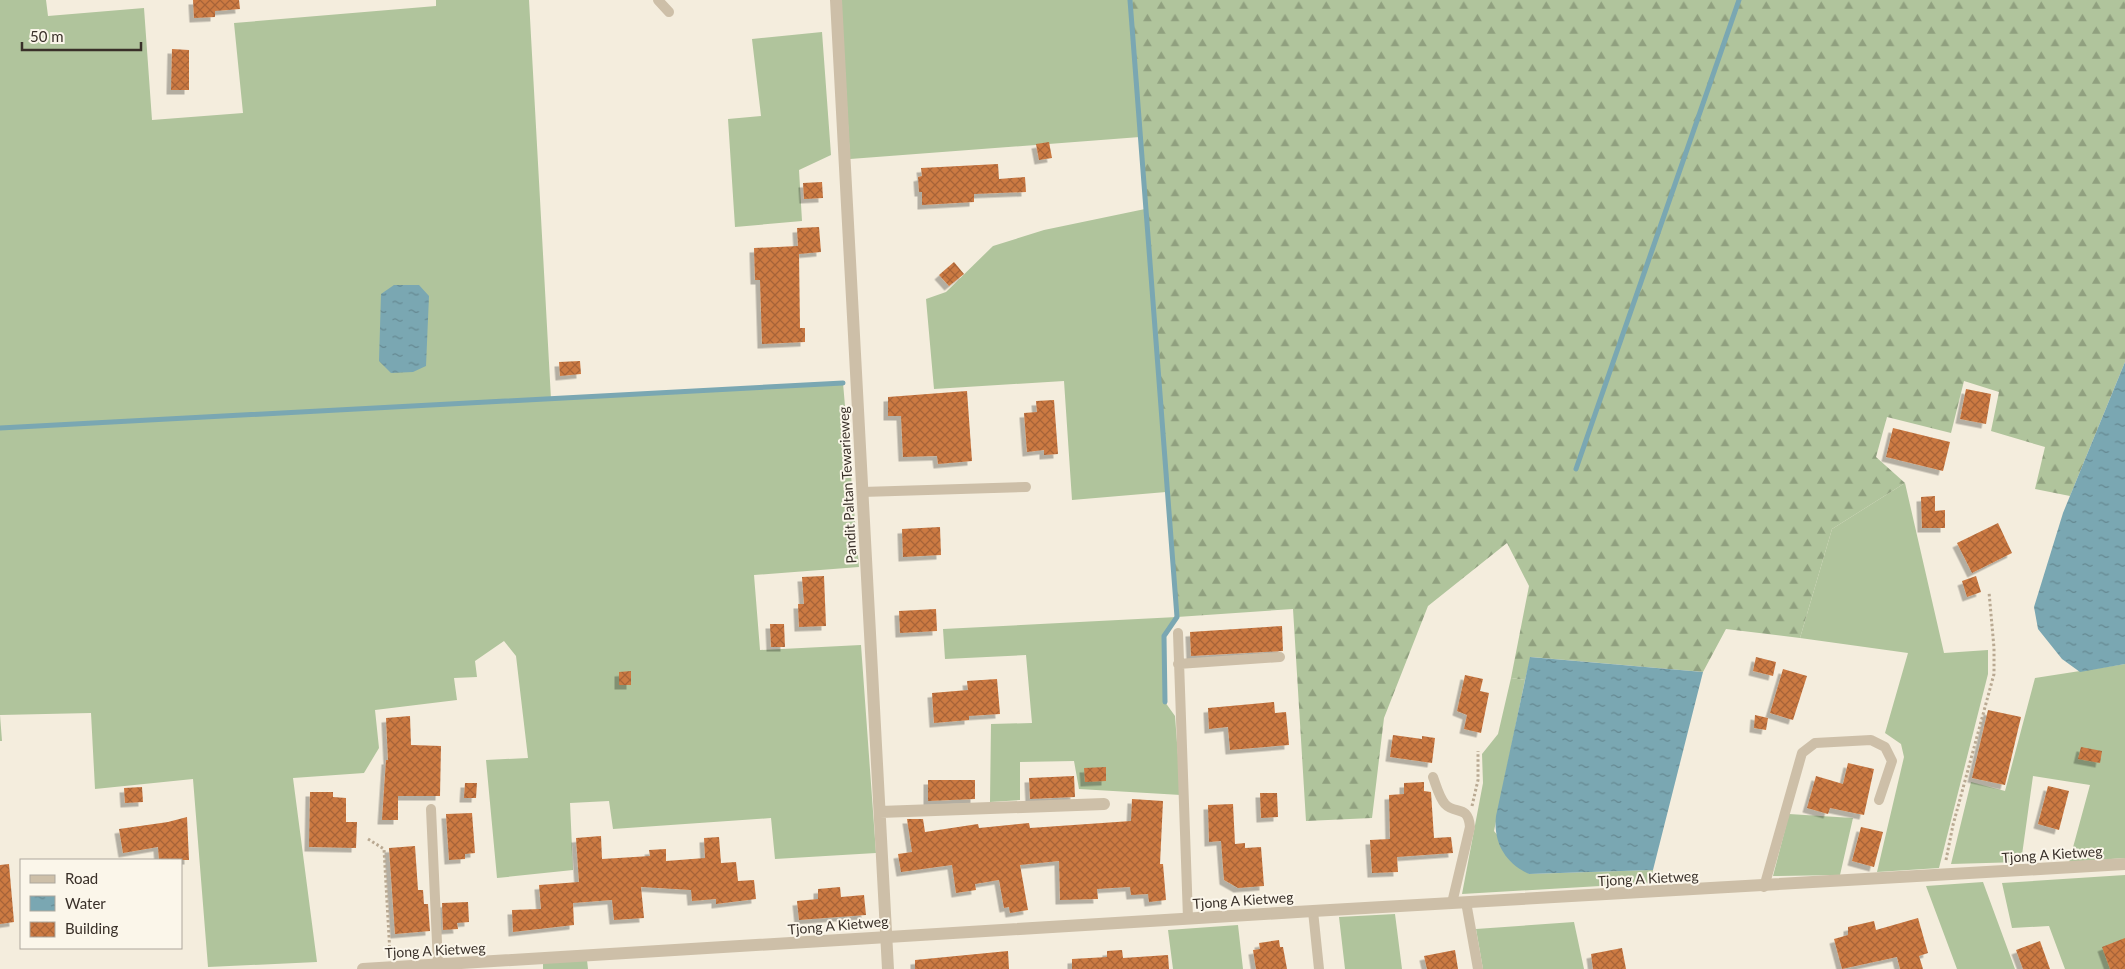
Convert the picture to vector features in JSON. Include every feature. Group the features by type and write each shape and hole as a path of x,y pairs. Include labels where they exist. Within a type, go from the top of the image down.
{"street":[{"name":"Pandit Paltan Tewarieweg","path":"836,0 888,969"},
{"path":"880,812 1104,804"},
{"name":"Tjong A Kietweg","path":"363,969 438,965 492,965 886,936 1314,910 1764,887 2125,864"}],"lane":[{"path":"658,0 669,12"},
{"path":"862,492 1026,487"},
{"path":"1178,633 1188,918"},
{"path":"1178,664 1280,657"},
{"path":"1764,887 1802,752 1815,743 1840,741 1872,740 1885,747 1892,761 1879,800"},
{"path":"1433,777 1443,803 1450,808 1465,813 1469,818 1470,826 1452,903"},
{"path":"431,809 438,965"},
{"path":"1466,902 1478,969"},
{"path":"1314,910 1319,969"}],"path":[{"path":"1943,876 1953,825 1994,674 1989,592"},
{"path":"1469,818 1478,780 1478,751"},
{"path":"368,839 384,849 390,968"}],"green space":[{"path":"0,0 46,0 48,16 144,8 152,120 243,113 234,23 436,6 436,0 529,0 551,399 843,383 859,567 754,575 760,650 861,645 876,853 775,859 771,818 613,829 609,801 570,803 573,870 497,878 486,760 528,758 516,656 504,641 475,661 477,677 454,678 457,700 375,710 379,748 364,773 293,778 317,962 208,967 193,779 95,789 91,713 0,715"},
{"path":"841,0 1130,0 1140,137 850,159"},
{"path":"1130,0 2125,0 2125,362 2070,496 2035,489 2045,447 1991,431 1999,392 1964,381 1951,433 1887,417 1876,457 1905,483 1832,529 1800,638 1726,629 1703,672 1531,657 1525,680 1511,678 1529,586 1507,543 1428,606 1384,718 1372,818 1306,821 1293,609 1177,617"},
{"path":"822,32 831,155 799,170 802,221 735,227 728,119 761,116 752,39"},
{"path":"1145,209 1166,492 1072,500 1064,381 934,389 926,299 946,292 993,246 1044,230"},
{"path":"1905,483 1944,653 1988,650 1988,674 1939,868 1877,872 1904,757 1901,744 1885,733 1908,653 1800,638 1832,529"},
{"path":"1177,617 1164,636 1165,702 1175,716 1181,795 1079,789 1074,761 1020,762 1020,800 990,802 991,724 1032,723 1026,655 945,659 943,629"},
{"path":"2125,664 2125,858 2069,862 2090,785 2033,776 2021,862 1951,864 1971,782 2005,791 2035,678"},
{"path":"1511,678 1525,680 1494,831 1529,874 1653,870 1651,883 1462,894 1483,783 1482,754 1498,734"},
{"path":"0,715 2,741 0,741"},
{"path":"1789,814 1853,818 1840,875 1773,876"},
{"path":"2125,875 2125,969 2065,969 2049,926 2012,928 2002,883"},
{"path":"1983,882 2015,969 1957,969 1926,886"},
{"path":"1395,914 1402,969 1345,969 1339,917"},
{"path":"1574,922 1584,969 1483,969 1476,929"},
{"path":"1238,925 1243,969 1173,969 1168,930"},
{"path":"587,960 588,969 543,969 543,963"}],"water":[{"path":"394,285 419,285 429,296 426,366 413,372 391,373 379,361 381,294"},
{"path":"2125,362 2125,664 2080,672 2062,659 2038,629 2034,607 2063,513"},
{"path":"1530,657 1703,672 1653,870 1529,874 1513,864 1502,851 1497,834 1496,816"}],"building":[{"path":"193,0 239,0 240,9 215,11 215,17 194,18"},
{"path":"172,49 189,50 189,90 171,90"},
{"path":"1049,142 1052,158 1039,160 1036,144"},
{"path":"998,164 999,179 1025,177 1026,192 974,194 974,202 922,205 922,192 919,192 918,177 922,176 921,168"},
{"path":"822,182 823,198 804,199 803,183"},
{"path":"819,227 821,252 799,254 800,328 805,328 805,342 762,344 760,280 755,280 754,248 798,246 797,228"},
{"path":"954,262 964,274 949,286 939,275"},
{"path":"580,361 581,374 560,376 559,362"},
{"path":"1966,389 1991,394 1986,424 1960,419"},
{"path":"967,391 972,461 938,464 937,456 903,457 901,416 888,416 888,397"},
{"path":"1054,400 1058,454 1044,455 1044,450 1027,452 1024,413 1037,412 1036,401"},
{"path":"1893,428 1950,442 1943,471 1886,457"},
{"path":"1935,496 1935,511 1945,510 1945,528 1922,528 1921,497"},
{"path":"1998,523 2012,553 1972,573 1957,543"},
{"path":"940,527 941,555 903,557 902,529"},
{"path":"824,576 826,626 799,627 798,604 804,604 802,577"},
{"path":"1976,576 1981,592 1967,597 1962,581"},
{"path":"936,609 937,631 900,633 899,611"},
{"path":"770,624 784,624 785,647 771,647"},
{"path":"1282,626 1283,651 1191,656 1190,632"},
{"path":"1756,657 1776,662 1773,676 1753,671"},
{"path":"1783,669 1807,676 1793,720 1770,713"},
{"path":"631,671 631,685 619,685 619,672"},
{"path":"1465,675 1483,679 1480,691 1489,693 1481,733 1464,729 1467,715 1457,711"},
{"path":"997,679 1000,714 969,716 969,720 934,723 932,693 968,690 967,681"},
{"path":"1274,702 1275,713 1286,712 1289,745 1230,750 1228,727 1209,729 1208,708"},
{"path":"1988,710 2021,717 2005,785 1972,778"},
{"path":"1755,715 1768,718 1766,730 1754,728"},
{"path":"410,716 411,745 441,746 440,796 398,796 398,820 382,820 386,760 388,760 386,718"},
{"path":"1393,735 1422,739 1422,736 1435,738 1432,763 1390,757"},
{"path":"2081,747 2102,751 2100,763 2078,759"},
{"path":"1848,763 1874,769 1864,815 1830,808 1828,814 1807,808 1816,776 1843,784"},
{"path":"1106,767 1106,781 1085,782 1084,768"},
{"path":"1074,776 1075,797 1030,799 1029,778"},
{"path":"928,780 975,780 975,799 928,801"},
{"path":"1424,782 1424,791 1431,792 1434,838 1451,837 1453,853 1397,857 1398,872 1372,873 1370,840 1390,839 1389,795 1404,794 1404,783"},
{"path":"465,783 477,783 476,798 464,798"},
{"path":"2048,786 2069,791 2059,830 2038,824"},
{"path":"142,787 143,802 125,803 124,788"},
{"path":"310,792 333,792 333,797 346,798 346,822 357,822 356,848 309,847"},
{"path":"1260,793 1277,793 1278,817 1261,818"},
{"path":"1132,799 1163,801 1160,864 1163,864 1166,900 1149,902 1148,894 1131,895 1130,887 1097,889 1098,899 1060,900 1059,861 1020,865 1028,910 1010,913 1009,907 1004,908 999,880 975,884 976,890 956,893 952,865 901,872 898,854 912,852 907,819 923,819 925,832 978,824 979,828 1029,823 1030,828 1131,821"},
{"path":"1233,804 1235,844 1245,843 1245,848 1261,847 1264,886 1238,888 1224,880 1221,841 1209,842 1208,805"},
{"path":"472,813 475,853 465,854 465,859 449,860 446,814"},
{"path":"187,817 189,860 159,859 158,847 123,853 119,829 168,822"},
{"path":"1861,827 1883,832 1874,867 1852,861"},
{"path":"601,836 602,859 650,856 649,850 666,849 666,861 705,858 704,838 719,837 721,863 736,862 738,881 754,880 756,899 716,904 716,899 692,901 691,890 641,887 644,918 614,920 612,900 573,903 574,925 513,932 512,910 541,909 539,885 579,882 576,838"},
{"path":"415,846 418,890 423,890 424,904 428,904 430,931 395,934 389,848"},
{"path":"9,864 14,922 0,924 0,865"},
{"path":"840,887 841,897 864,895 866,915 799,920 797,901 818,899 818,889"},
{"path":"468,902 469,922 457,923 458,929 443,930 442,903"},
{"path":"1918,918 1928,953 1919,956 1923,969 1900,969 1897,957 1842,969 1834,939 1848,935 1848,927 1874,921 1876,930"},
{"path":"2125,938 2125,969 2110,969 2102,947"},
{"path":"1279,940 1280,947 1283,947 1287,969 1256,969 1253,950 1260,949 1259,943"},
{"path":"2040,941 2050,969 2023,969 2016,950"},
{"path":"1622,948 1626,969 1593,969 1591,954"},
{"path":"1122,950 1123,958 1168,955 1169,969 1072,969 1072,959 1107,957 1107,951"},
{"path":"1455,950 1458,969 1427,969 1424,956"},
{"path":"1008,951 1009,969 915,969 915,960"}],"waterway":[{"path":"1130,0 1177,617 1164,636 1165,702"},
{"path":"1576,469 1739,0"},
{"path":"0,428 843,383"}]}
